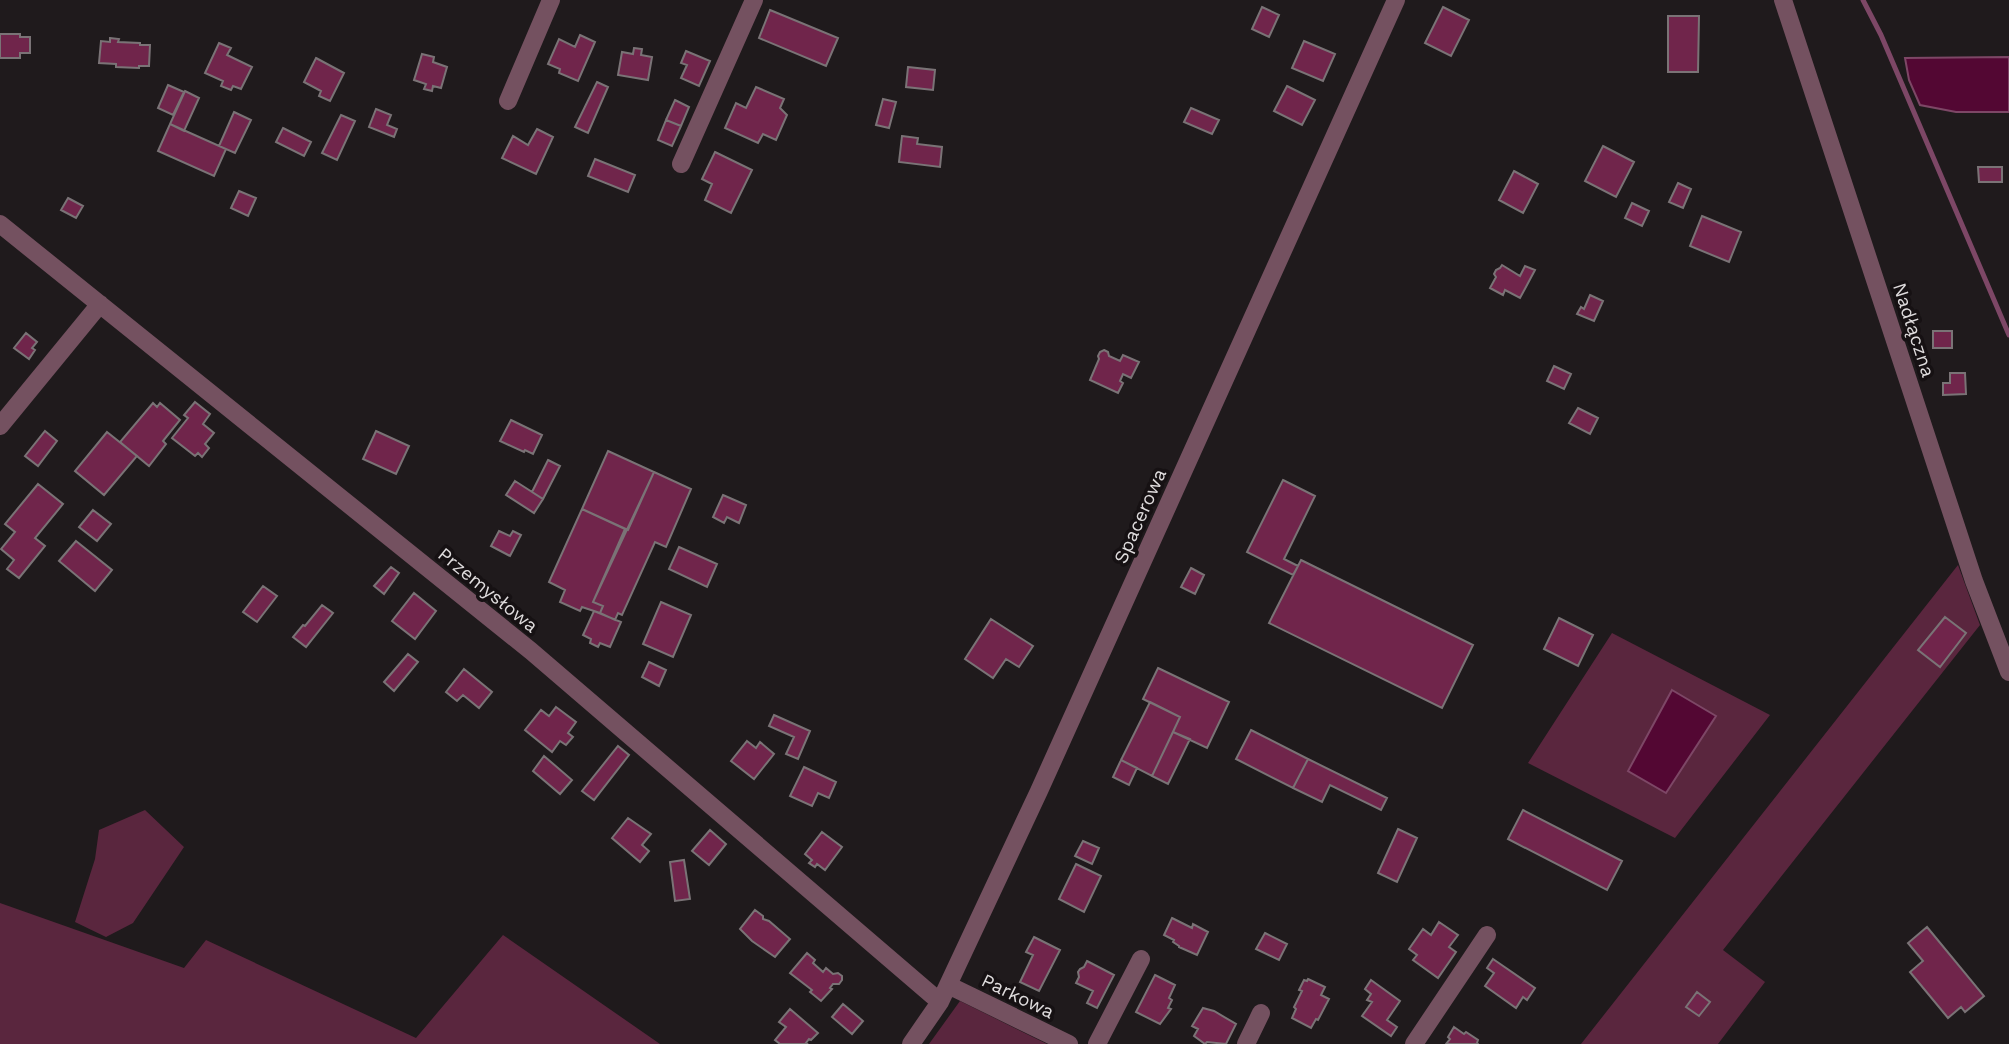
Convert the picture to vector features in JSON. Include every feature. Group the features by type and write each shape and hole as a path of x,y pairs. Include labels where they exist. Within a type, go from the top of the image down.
{"street":[{"path":"508,101 551,0"},
{"path":"681,164 754,0"},
{"name":"Spacerowa","path":"911,1044 940,1002 1050,766 1396,0"},
{"name":"Nadłączna","path":"1783,0 1975,581 2009,672"},
{"name":"Przemysłowa","path":"0,224 531,651 940,1002"},
{"path":"0,426 100,304"},
{"path":"1414,1044 1487,936"},
{"path":"1097,1044 1141,959"},
{"name":"Parkowa","path":"948,985 1069,1044"},
{"path":"1246,1044 1261,1013"}],"shaded area":[{"path":"2009,57 2009,112 1956,112 1920,105 1909,80 1905,58"},
{"path":"1958,565 1980,625 1723,950 1765,982 1718,1044 1581,1044"},
{"path":"1612,633 1770,715 1675,838 1528,763"},
{"path":"1672,690 1716,716 1666,793 1628,771"},
{"path":"145,810 184,847 133,923 106,937 75,922 95,859 99,830"},
{"path":"0,903 184,968 206,940 416,1038 503,935 660,1044 0,1044"},
{"path":"960,1001 1047,1044 929,1044"}],"building":[{"path":"1262,7 1279,15 1269,37 1252,29"},
{"path":"1443,7 1469,20 1451,56 1425,43"},
{"path":"770,10 838,38 826,66 759,38"},
{"path":"1668,16 1699,16 1698,72 1668,72"},
{"path":"0,34 30,37 30,53 20,53 20,58 0,58"},
{"path":"580,35 595,42 578,81 559,73 560,69 548,64 559,39 575,47"},
{"path":"110,38 119,39 118,42 150,45 149,66 116,67 116,64 99,63 101,41 110,42"},
{"path":"1304,41 1335,54 1323,81 1292,68"},
{"path":"219,43 231,48 227,55 252,67 241,89 233,86 231,90 221,86 223,81 205,73"},
{"path":"634,48 642,49 641,55 652,57 648,80 618,75 622,52 633,54"},
{"path":"686,51 710,61 699,86 681,78 687,65 681,63"},
{"path":"422,54 434,57 433,62 447,67 441,88 433,86 432,91 424,89 426,84 414,80"},
{"path":"316,58 344,73 330,101 319,96 321,91 304,82"},
{"path":"908,67 935,70 933,90 906,87"},
{"path":"597,82 608,87 588,133 575,127"},
{"path":"168,85 184,92 173,115 158,108"},
{"path":"1287,86 1315,100 1302,125 1274,111"},
{"path":"756,87 784,99 780,108 787,115 776,140 763,134 758,143 725,128 736,103 746,108"},
{"path":"185,91 199,98 184,131 170,124"},
{"path":"883,99 896,102 889,128 876,125"},
{"path":"675,100 689,107 681,126 666,120"},
{"path":"1191,108 1219,120 1212,134 1184,122"},
{"path":"376,109 391,115 387,125 397,129 394,137 369,127"},
{"path":"234,112 251,120 235,153 219,146"},
{"path":"341,115 355,121 337,160 322,153"},
{"path":"666,120 681,126 672,146 658,140"},
{"path":"170,124 226,149 214,176 158,151"},
{"path":"283,128 311,142 304,156 276,142"},
{"path":"537,129 553,137 536,174 502,158 513,136 528,145"},
{"path":"902,136 918,138 917,144 942,147 940,167 899,162"},
{"path":"1603,146 1634,162 1616,197 1585,181"},
{"path":"715,152 752,170 731,213 705,200 712,184 702,179"},
{"path":"595,159 635,175 628,192 588,176"},
{"path":"1978,167 2002,167 2002,182 1979,182"},
{"path":"1514,171 1538,184 1523,213 1499,200"},
{"path":"1678,183 1691,189 1683,208 1669,202"},
{"path":"239,191 256,198 248,216 231,208"},
{"path":"68,198 83,206 76,218 61,210"},
{"path":"1632,203 1649,211 1642,226 1625,218"},
{"path":"1702,216 1741,232 1729,262 1690,246"},
{"path":"1502,265 1520,276 1525,266 1535,270 1520,298 1505,290 1503,295 1490,288 1496,277 1496,270"},
{"path":"1590,295 1603,301 1594,321 1577,314 1581,307 1584,309"},
{"path":"1933,331 1952,331 1952,348 1933,348"},
{"path":"26,333 37,342 29,359 14,348"},
{"path":"1104,350 1109,356 1120,361 1123,355 1139,362 1131,378 1123,374 1120,381 1123,383 1118,393 1090,380 1098,356"},
{"path":"1554,366 1571,374 1564,389 1547,381"},
{"path":"1950,373 1965,373 1966,394 1943,395 1943,383 1950,383"},
{"path":"195,402 210,414 203,424 214,433 205,444 209,448 202,457 198,453 195,456 172,438 188,418 184,415"},
{"path":"153,403 157,407 160,403 180,420 163,441 166,444 149,466 120,442"},
{"path":"1578,408 1598,418 1590,434 1569,423"},
{"path":"511,420 542,435 533,454 500,441"},
{"path":"45,431 57,441 38,466 25,456"},
{"path":"376,431 409,446 396,474 363,459"},
{"path":"107,432 137,456 104,495 75,471"},
{"path":"608,451 654,472 628,530 582,509"},
{"path":"548,460 560,466 543,499 532,492"},
{"path":"654,472 691,489 666,547 655,542 622,615 618,613 615,620 600,613 603,606 593,602"},
{"path":"1283,480 1315,496 1284,559 1298,566 1293,575 1247,552"},
{"path":"515,481 543,499 534,513 506,495"},
{"path":"38,484 63,504 35,538 45,546 19,578 7,569 14,560 1,549 15,532 5,524"},
{"path":"723,495 746,505 739,523 727,517 724,523 713,517"},
{"path":"582,509 625,529 593,602 603,606 600,613 582,607 580,611 560,602 565,590 549,582"},
{"path":"93,510 111,524 97,541 79,527"},
{"path":"499,531 510,536 513,531 521,535 510,556 491,546"},
{"path":"76,541 112,570 95,591 59,561"},
{"path":"679,547 717,564 707,587 669,569"},
{"path":"1301,560 1473,645 1442,708 1269,623"},
{"path":"391,567 399,573 384,594 374,586"},
{"path":"1191,568 1204,575 1195,594 1181,587"},
{"path":"263,586 277,596 257,622 243,612"},
{"path":"414,593 436,611 415,639 392,621"},
{"path":"661,602 691,615 673,657 643,644"},
{"path":"322,605 333,613 306,647 293,637"},
{"path":"594,611 621,622 610,647 600,643 598,647 583,635"},
{"path":"1945,617 1966,633 1940,667 1918,650"},
{"path":"1559,618 1593,635 1578,666 1544,649"},
{"path":"991,619 1033,646 1019,667 1006,659 993,678 965,659"},
{"path":"408,654 418,662 394,691 384,682"},
{"path":"649,662 666,670 659,686 642,677"},
{"path":"1158,668 1229,702 1207,748 1173,732 1180,717 1143,699"},
{"path":"464,669 492,692 479,708 463,695 457,701 446,692"},
{"path":"1150,702 1180,717 1152,776 1121,760"},
{"path":"556,707 576,722 568,733 573,737 566,745 560,741 552,752 525,730 541,710 549,716"},
{"path":"774,715 810,731 798,759 786,754 794,737 769,726"},
{"path":"1251,730 1308,759 1293,788 1236,759"},
{"path":"1173,732 1190,739 1168,784 1152,776"},
{"path":"747,741 756,748 760,742 774,754 754,779 731,761"},
{"path":"618,746 629,755 594,800 582,791"},
{"path":"544,756 572,780 560,794 533,771"},
{"path":"1308,759 1387,798 1381,810 1330,785 1322,802 1293,788"},
{"path":"1121,760 1137,768 1129,785 1113,777"},
{"path":"804,767 836,782 829,798 818,793 812,806 790,796"},
{"path":"1523,810 1622,861 1607,890 1508,839"},
{"path":"628,818 651,834 642,845 649,851 640,862 612,838"},
{"path":"1398,829 1417,838 1397,882 1378,873"},
{"path":"710,830 726,844 709,865 692,851"},
{"path":"822,832 842,847 825,870 817,864 815,867 809,863 812,860 805,854"},
{"path":"1083,841 1099,848 1092,864 1075,856"},
{"path":"684,860 690,899 675,901 670,862"},
{"path":"1076,864 1101,876 1084,912 1059,899"},
{"path":"755,910 790,939 775,957 740,929"},
{"path":"1172,918 1208,932 1197,955 1179,947 1174,940 1164,935"},
{"path":"1439,922 1458,935 1449,947 1456,952 1438,978 1413,960 1417,955 1409,949 1423,929 1431,935"},
{"path":"1927,927 1984,996 1965,1012 1961,1007 1948,1018 1910,972 1923,961 1908,943"},
{"path":"1265,933 1287,944 1279,960 1256,949"},
{"path":"1034,937 1060,950 1039,991 1020,982 1033,955 1026,952"},
{"path":"807,953 823,972 826,968 833,974 842,976 839,984 833,984 821,1001 810,992 812,990 790,973"},
{"path":"1493,959 1535,988 1527,1000 1523,997 1516,1008 1485,986 1494,973 1487,968"},
{"path":"1087,961 1114,975 1097,1008 1087,1003 1093,991 1076,983 1078,972"},
{"path":"1155,975 1175,985 1169,998 1172,1000 1168,1008 1171,1009 1160,1024 1136,1012"},
{"path":"1308,979 1325,987 1321,995 1329,999 1311,1028 1292,1018 1302,991 1299,990 1304,980"},
{"path":"1371,980 1400,1001 1387,1020 1397,1027 1391,1036 1362,1016 1372,1002 1367,1000 1371,994 1365,989"},
{"path":"1697,992 1710,1002 1699,1016 1686,1007"},
{"path":"843,1004 863,1021 852,1034 832,1017"},
{"path":"1203,1008 1236,1024 1226,1044 1205,1044 1194,1036 1198,1029 1192,1026"},
{"path":"790,1009 818,1033 809,1039 806,1043 808,1044 780,1044 775,1040 786,1027 779,1022"},
{"path":"1454,1027 1478,1040 1478,1044 1446,1044"}],"waterway":[{"path":"1863,0 1881,35 2009,335"}]}
